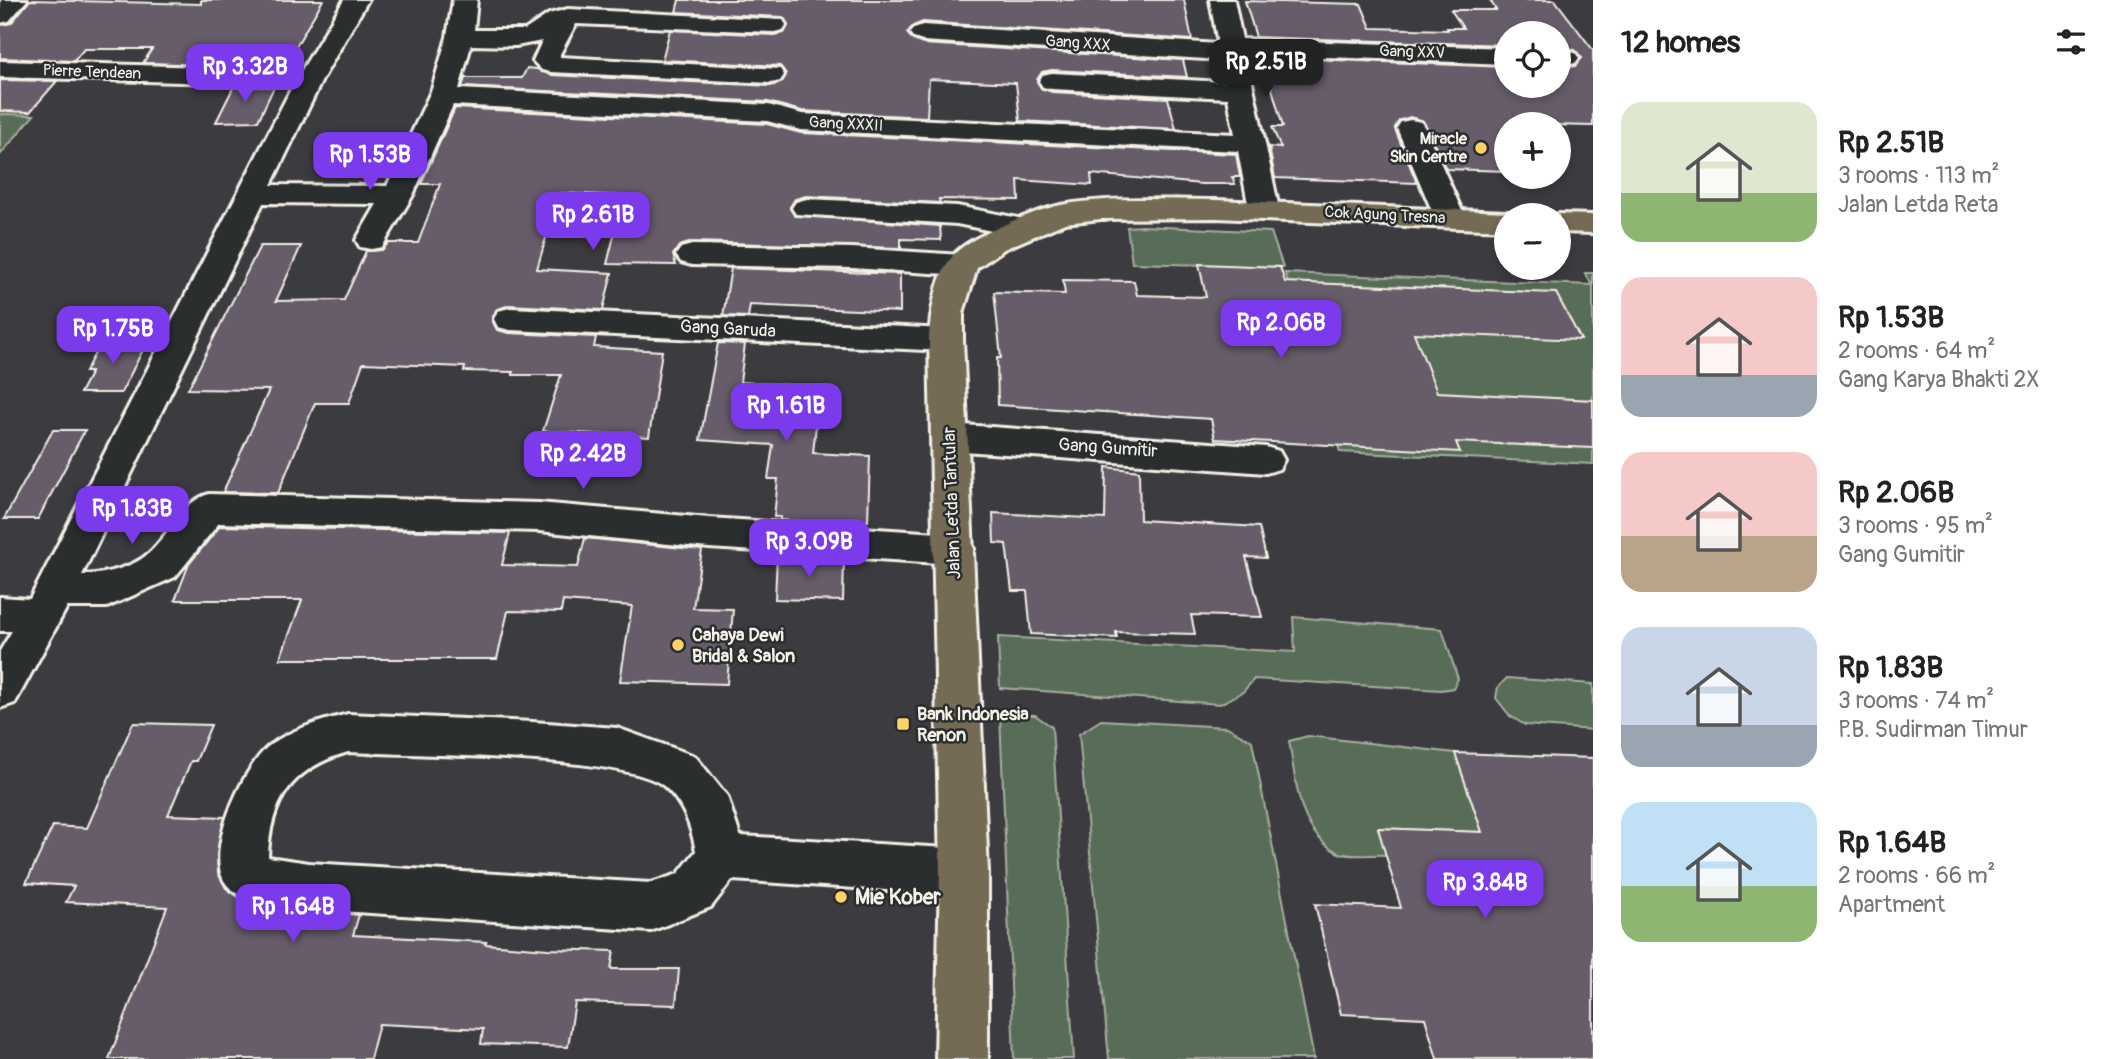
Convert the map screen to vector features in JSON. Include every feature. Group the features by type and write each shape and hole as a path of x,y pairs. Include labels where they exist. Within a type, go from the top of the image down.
{"main road":[{"name":"Cok Agung Tresna","path":"1264,209 1494,220"},
{"path":"962,265 972,254 1022,228 1062,214 1101,210 1264,209"},
{"path":"1571,223 1593,224"},
{"name":"Jalan Letda Tantular","path":"962,265 947,313 946,340 964,872 962,1059"}],"street":[{"path":"0,16 15,0"},
{"path":"0,690 48,603 310,78 356,0"},
{"path":"371,240 398,195 442,96 460,37 465,0"},
{"path":"766,0 774,15 776,39 768,113"},
{"path":"1222,0 1264,209"},
{"path":"460,37 527,37 539,34 561,17 568,16 775,25"},
{"path":"568,16 547,54 546,61 551,64 771,75"},
{"name":"Gang XXX","path":"923,33 1233,49"},
{"name":"Gang XXV","path":"1233,49 1494,56"},
{"name":"Pierre Tendean","path":"0,69 310,78"},
{"path":"1052,81 1240,90"},
{"name":"Gang XXXII","path":"442,96 768,113 801,122 1251,143"},
{"path":"1411,128 1450,218"},
{"path":"252,194 398,195"},
{"path":"807,208 957,215 1022,228"},
{"path":"692,255 852,258 962,265"},
{"name":"Gang Garuda","path":"510,318 946,340"},
{"name":"Gang Gumitir","path":"949,437 1266,460"},
{"path":"0,614 107,591 161,566 209,508 540,517 709,533 954,549"},
{"path":"348,733 533,741 617,748 679,770 711,811 720,857 694,891 651,907 309,886 257,878 244,870 243,850 258,792 281,761 314,742 348,733"},
{"path":"720,857 964,872"}],"green space":[{"path":"0,114 34,115 0,155"},
{"path":"1127,227 1271,232 1283,267 1132,263"},
{"path":"1285,273 1592,285 1585,273 1593,273 1593,464 1340,452"},
{"path":"1293,617 1442,629 1458,679 1453,688 1441,690 1254,679 1243,692 1220,704 1000,688 998,637 1295,652"},
{"path":"1507,678 1593,684 1593,730 1525,725 1510,716 1496,698 1498,687"},
{"path":"1000,714 1035,715 1052,727 1074,1059 1014,1059"},
{"path":"1101,720 1227,727 1252,741 1314,1059 1109,1059 1079,734"},
{"path":"1308,736 1455,753 1482,832 1379,828 1386,855 1337,852 1324,843 1314,831 1306,818 1297,788 1289,741"}],"building":[{"path":"30,0 201,4 201,0 323,0 284,67 143,63 152,49 84,49 74,61 0,58 0,25 11,23"},
{"path":"679,0 1184,0 1192,40 923,22 913,26 907,33 913,40 923,44 1183,60 1187,77 1052,70 1042,72 1037,80 1041,88 1052,92 1168,98 1176,129 1020,121 1016,83 929,79 927,117 802,111 768,102 462,87 465,78 522,78 527,68 551,75 771,86 782,82 786,74 780,66 662,60 670,30 774,35 784,33 788,26 783,17 676,12"},
{"path":"1490,0 1555,0 1571,21 1494,21 1494,45 1256,37 1245,1 1361,4 1371,28 1463,28 1451,10 1496,10"},
{"path":"1571,21 1593,50 1593,126 1571,125 1571,112 1494,112 1494,171 1446,169 1423,121 1410,117 1399,121 1395,129 1417,183 1275,178 1269,147 1281,148 1272,127 1283,127 1263,57 1494,66 1494,98 1571,98 1571,67 1582,58 1571,49"},
{"path":"0,80 57,81 30,112 0,111"},
{"path":"234,86 274,87 258,121 216,122"},
{"path":"455,108 767,124 801,133 1236,154 1240,177 1232,177 1235,184 1202,184 1091,174 1092,185 1018,180 1019,200 939,199 940,203 806,196 795,199 790,207 794,215 940,226 941,240 901,239 901,248 692,242 679,246 673,255 676,265 607,264 624,196 559,193 537,269 612,273 603,310 509,305 496,310 492,320 497,330 509,333 596,337 594,347 662,351 649,437 543,431 561,375 513,375 513,372 464,371 465,367 363,363 349,403 315,403 278,493 223,492 269,390 188,389 260,246 301,246 276,301 344,300 366,251 382,250 388,243 418,243 440,184 421,184"},
{"path":"1199,264 1280,267 1285,282 1556,293 1581,340 1414,333 1437,392 1593,400 1593,448 1456,442 1460,452 1215,439 1211,419 998,405 997,358 1001,358 994,292 1065,294 1063,280 1134,281 1137,295 1206,297"},
{"path":"731,268 900,274 900,312 750,305 748,317 723,316"},
{"path":"102,340 148,340 121,393 80,393 91,372 85,372"},
{"path":"718,343 745,344 740,382 820,387 813,453 870,456 868,521 844,520 844,524 780,520 780,517 774,517 778,479 768,479 773,445 700,440"},
{"path":"53,430 85,430 38,519 4,519"},
{"path":"1106,467 1139,471 1140,520 1259,527 1266,558 1246,557 1262,617 1191,615 1195,634 1116,632 1117,638 1031,634 1027,591 1012,591 1006,544 994,543 993,513 1105,519"},
{"path":"220,526 510,533 502,565 578,567 585,538 702,550 693,608 733,609 727,684 620,681 632,606 563,601 561,612 508,611 497,659 280,659 302,600 175,600 189,564"},
{"path":"777,555 844,559 843,601 775,599"},
{"path":"133,723 211,725 196,761 191,761 168,815 225,817 217,854 218,873 226,888 243,900 277,908 359,915 353,935 614,951 611,969 679,969 676,1005 575,1002 568,1047 481,1044 483,1029 379,1024 370,1059 109,1059 167,907 66,902 74,886 26,883 53,826 87,828"},
{"path":"1455,753 1593,758 1593,1059 1437,1059 1425,1018 1341,1014 1315,904 1401,908 1378,828 1482,832"}],"place":[{"name":"Miracle Skin Centre","path":"1481,148"},
{"name":"Cahaya Dewi Bridal & Salon","path":"678,645"},
{"name":"Bank Indonesia Renon","path":"903,724"},
{"name":"Mie Kober","path":"841,897"}]}
